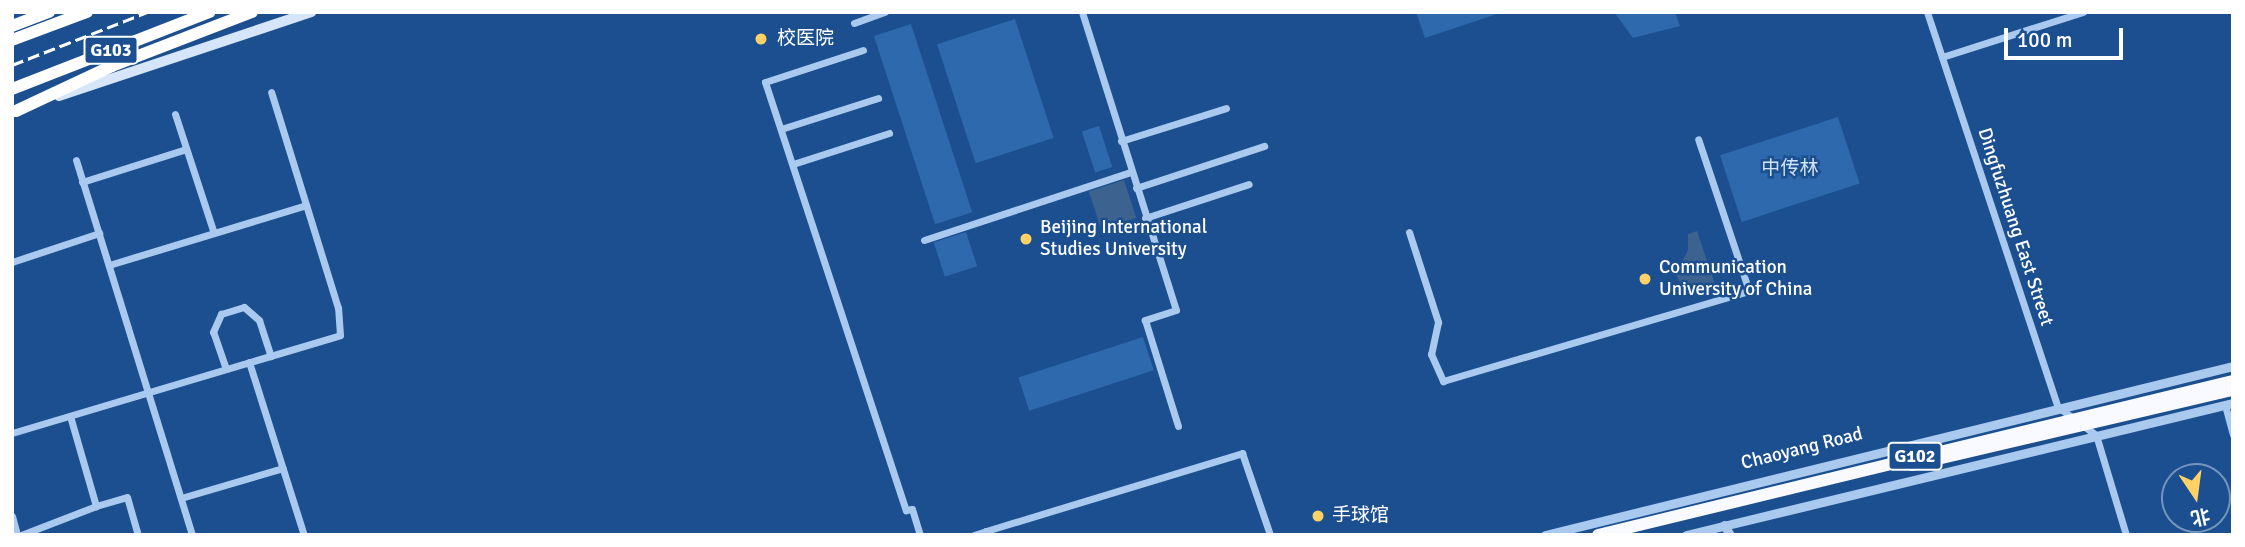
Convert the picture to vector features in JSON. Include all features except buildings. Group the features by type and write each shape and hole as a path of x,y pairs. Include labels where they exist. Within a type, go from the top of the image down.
{"highway":[{"path":"12,23 49,12"},
{"name":"G103","path":"12,40 87,12"},
{"name":"G103","path":"12,89 210,12"},
{"path":"14,112 112,66 252,12"},
{"name":"Chaoyang Road","path":"1630,535 2233,381"},
{"name":"Chaoyang Road","path":"1598,535 2078,422 2233,390"}],"main road":[{"path":"12,23 31,12"},
{"path":"14,112 311,12"}],"street":[{"path":"853,23 885,12"},
{"path":"1082,12 1176,310 1145,320 1178,426"},
{"name":"Dingfuzhuang East Street","path":"1927,12 2058,407"},
{"path":"1942,57 2083,12"},
{"path":"863,50 765,82 906,510 912,509 920,535"},
{"path":"12,433 340,335 338,308 271,92"},
{"path":"781,129 878,98"},
{"path":"1121,141 1226,108"},
{"path":"175,114 214,233"},
{"path":"793,164 889,133"},
{"path":"1409,232 1438,322 1431,354 1443,381 1749,291 1698,139"},
{"path":"1136,188 1264,146"},
{"path":"82,182 186,149"},
{"path":"76,160 150,392 191,535"},
{"path":"924,240 1131,173"},
{"path":"1145,218 1249,184"},
{"path":"109,265 306,205"},
{"path":"12,262 99,233"},
{"path":"226,369 213,332 221,314 233,310 244,307 259,320 271,356"},
{"path":"249,362 304,535"},
{"name":"Chaoyang Road","path":"1545,535 2233,366"},
{"path":"1686,535 2229,404 2233,435"},
{"path":"2058,407 2096,435 2126,535"},
{"path":"69,416 96,506"},
{"path":"974,535 1242,453 1270,535"},
{"path":"181,498 283,468"},
{"path":"12,516 19,535 127,497 138,535"},
{"path":"1724,525 1730,535"}],"green space":[{"path":"1416,12 1500,12 1500,13 1425,38"},
{"path":"1614,12 1675,12 1680,26 1633,38"},
{"path":"1015,19 1054,138 976,163 937,44"},
{"path":"911,24 972,212 935,224 874,36"},
{"name":"中传林","path":"1838,117 1860,184 1742,222 1720,155"},
{"path":"1099,126 1112,167 1095,172 1082,132"},
{"path":"966,232 977,266 945,277 934,243"},
{"path":"1143,337 1154,370 1029,411 1018,377"}],"shaded area":[{"path":"1124,180 1136,218 1101,229 1089,191"},
{"path":"1697,231 1716,287 1686,293 1676,275 1688,250 1688,234"}],"railway":[{"path":"12,65 147,12"}],"place":[{"name":"校医院","path":"761,39"},
{"name":"Beijing International Studies University","path":"1026,239"},
{"name":"Communication University of China","path":"1645,279"},
{"name":"手球馆","path":"1318,516"}]}
